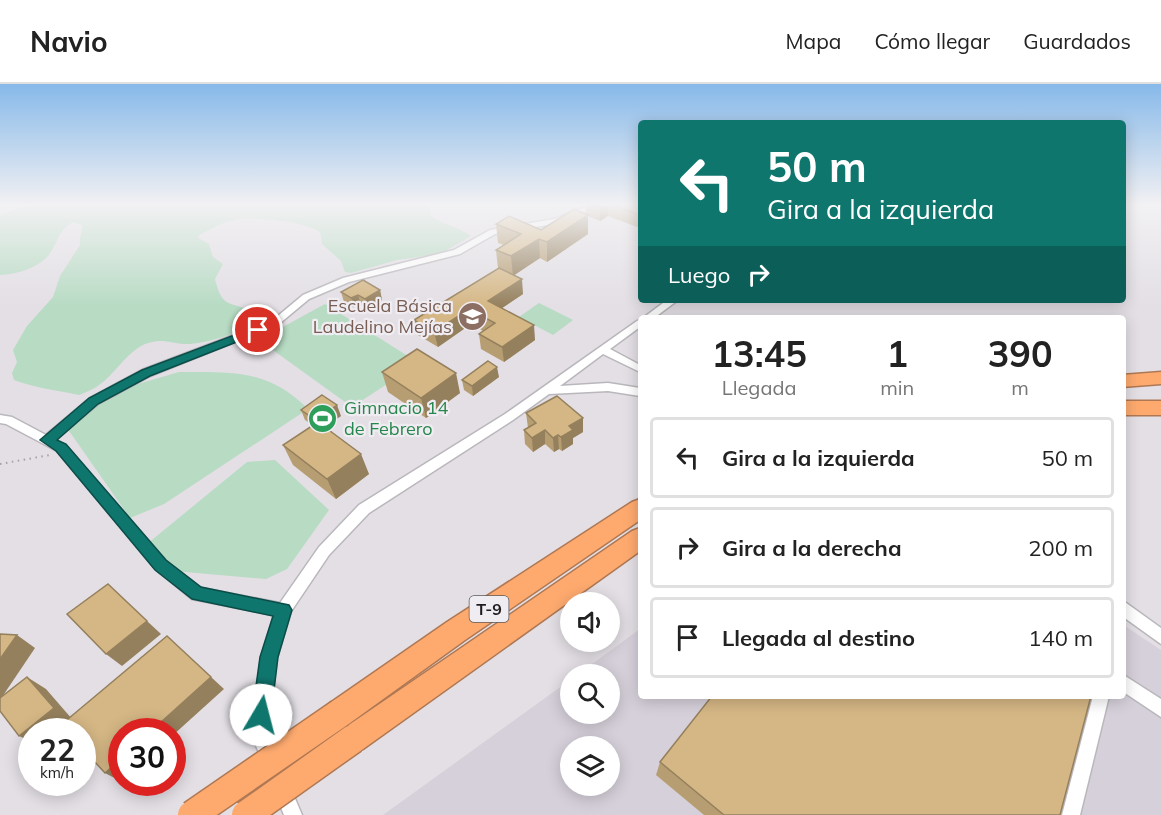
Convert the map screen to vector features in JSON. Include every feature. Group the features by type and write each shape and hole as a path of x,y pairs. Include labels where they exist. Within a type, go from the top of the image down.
{"highway":[{"path":"1126,381 1161,378"},
{"path":"1126,390 1161,391"},
{"path":"1126,408 1161,408"},
{"name":"T-9","path":"246,815 456,631 638,509"},
{"name":"T-9","path":"192,815 346,726 638,539"}],"street":[{"path":"47,440 94,401 146,373 276,322 306,297 346,280 457,252 480,239"},
{"path":"652,315 669,303"},
{"path":"293,815 259,734 269,657 284,610 324,551 364,509 509,417 638,324"},
{"path":"603,350 638,368"},
{"path":"547,390 608,387 638,392"},
{"path":"0,419 8,420 47,440 64,452 161,565 198,594 284,610"},
{"path":"1126,610 1161,638"},
{"path":"1126,685 1161,709"},
{"path":"1071,815 1100,699"}],"path":[{"path":"0,464 64,452"}],"shaded area":[{"path":"1126,627 1161,650 1161,815 383,815 560,687 560,724 620,724 620,664 592,664 608,652 620,652 620,644 638,630 638,699 1126,699"}],"green space":[{"path":"0,239 58,239 43,261 26,270 0,275"},
{"path":"80,239 200,239 209,244 213,257 223,264 215,279 220,295 227,302 252,311 256,318 244,329 212,340 191,344 160,341 145,344 131,353 100,384 79,395 14,380 12,373 17,362 13,350 27,326 53,297 60,276 80,245"},
{"path":"321,239 466,239 440,254 397,260 351,273 345,272 341,261 322,244"},
{"path":"539,303 573,320 553,335 519,317"},
{"path":"325,304 419,363 352,407 259,340"},
{"path":"179,372 233,373 264,380 278,386 308,409 164,504 130,518 67,428 91,406 138,384"},
{"path":"275,460 329,510 287,569 266,579 174,571 147,544 247,462"}],"building":[{"path":"513,239 539,239 511,256 496,250"},
{"path":"499,268 522,279 488,301 534,325 502,347 479,334 495,323 469,309 434,332 414,320"},
{"path":"363,280 380,290 365,299 358,295 351,298 341,292"},
{"path":"417,349 456,373 421,398 382,372"},
{"path":"488,361 497,367 472,386 462,380"},
{"path":"322,395 337,405 316,420 301,410"},
{"path":"557,396 583,418 569,426 573,430 561,437 558,435 553,438 545,430 532,438 524,430 536,423 526,413"},
{"path":"318,422 361,454 327,479 283,445"},
{"path":"108,584 147,621 106,654 67,614"},
{"path":"0,634 17,635 0,659"},
{"path":"167,636 211,677 166,718 108,718 108,770 105,773 96,763 96,718 69,718"},
{"path":"27,677 54,708 42,718 18,718 18,735 0,711 0,698"},
{"path":"710,699 1090,699 1060,815 724,815 660,762"}],"place":[{"name":"Escuela Básica Laudelino Mejías","path":"473,316"},
{"name":"Gimnacio 14 de Febrero","path":"323,418"}],"route":[{"path":"258,330 146,373 94,401 47,440 61,448 161,565 198,594 284,610 269,657 261,715"}]}
